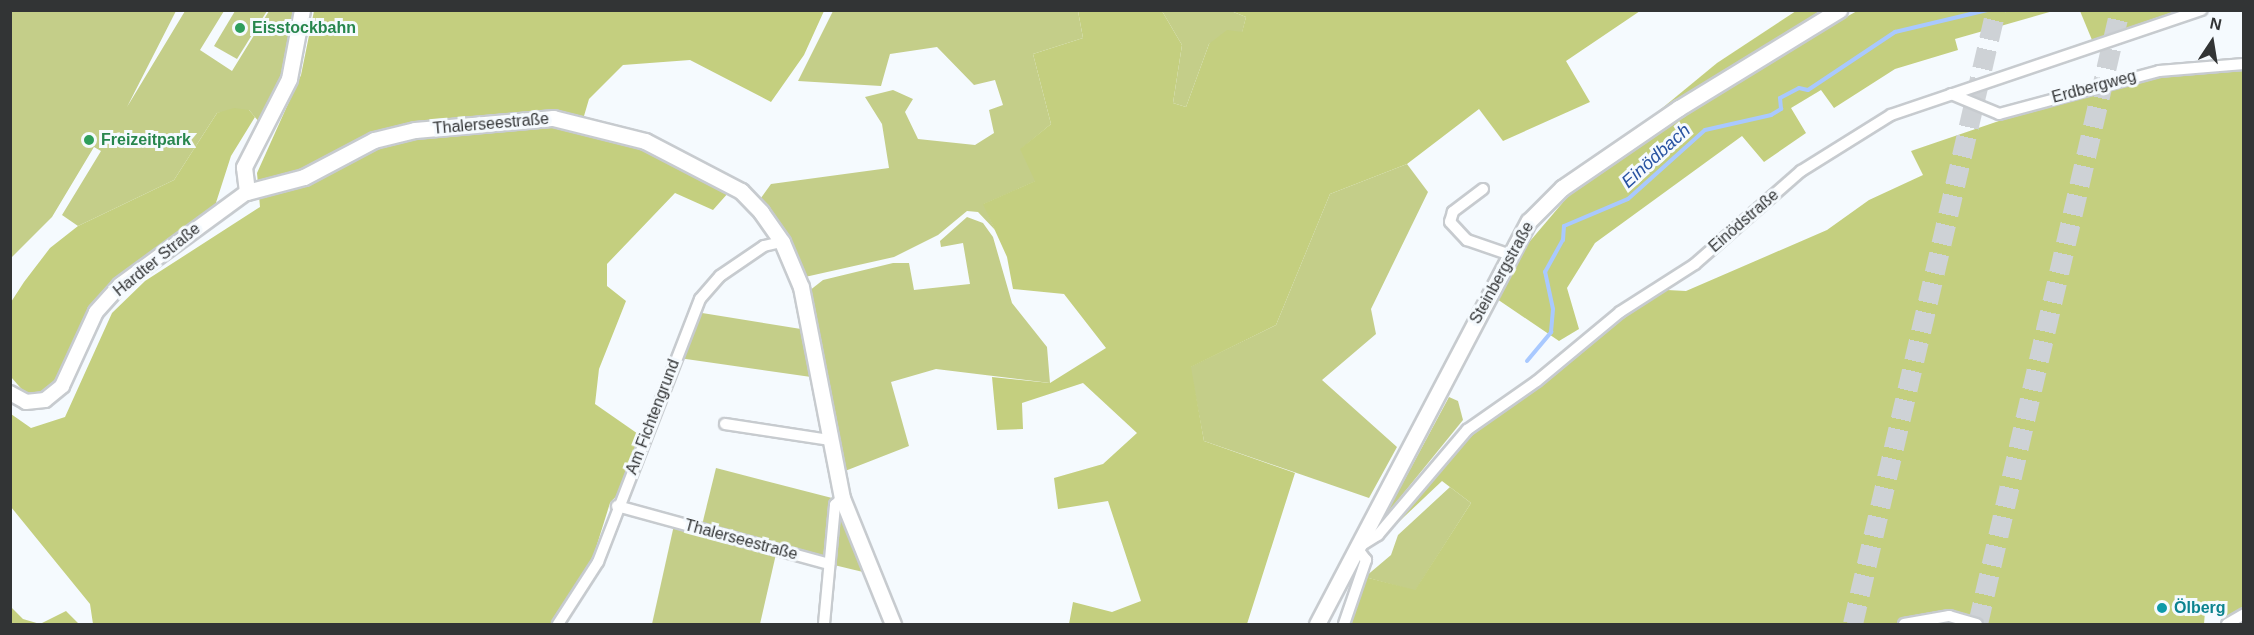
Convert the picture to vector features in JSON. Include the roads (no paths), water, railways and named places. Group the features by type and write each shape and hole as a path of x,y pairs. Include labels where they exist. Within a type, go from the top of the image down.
{"main road":[{"path":"247,192 244,167 289,79 302,10"},
{"name":"Steinbergstraße","path":"1317,624 1508,254 1529,221 1562,188 1751,60 1839,10"},
{"name":"Thalerseestraße","path":"247,192 304,177 384,137 553,118 645,141 741,191 782,242 801,287 842,498 893,624"}],"street":[{"name":"Einödstraße","path":"1357,548 1378,535 1467,430 1538,381 1595,330 1695,264 1838,145 1890,115 2202,10"},
{"name":"Erdbergweg","path":"1951,93 2000,114 2159,71 2244,64"},
{"path":"1483,189 1453,212 1450,222 1467,240 1508,254"},
{"name":"Hardter Straße","path":"10,393 26,402 45,400 62,386 96,312 120,285 247,192"},
{"name":"Am Fichtengrund","path":"558,624 598,562 617,506 700,298 720,276 764,246 782,242"},
{"path":"724,424 829,440"},
{"path":"824,624 835,505 842,498"},
{"name":"Thalerseestraße","path":"617,506 829,564"},
{"path":"1344,624 1366,560 1357,548"},
{"path":"2227,624 2244,614"},
{"path":"1904,624 1949,616 1977,624"}],"waterway":[{"name":"Einödbach","path":"1527,361 1551,332 1553,309 1545,272 1563,240 1564,226 1628,199 1705,130 1771,115 1781,109 1780,98 1799,88 1808,90 1895,32 1987,10"}],"tunnel":[{"path":"1853,624 1996,10"},
{"path":"1978,624 2120,10"}],"place":[{"name":"Eisstockbahn","path":"240,28"},
{"name":"Freizeitpark","path":"89,140"},
{"name":"Ölberg","path":"2162,608"}]}
